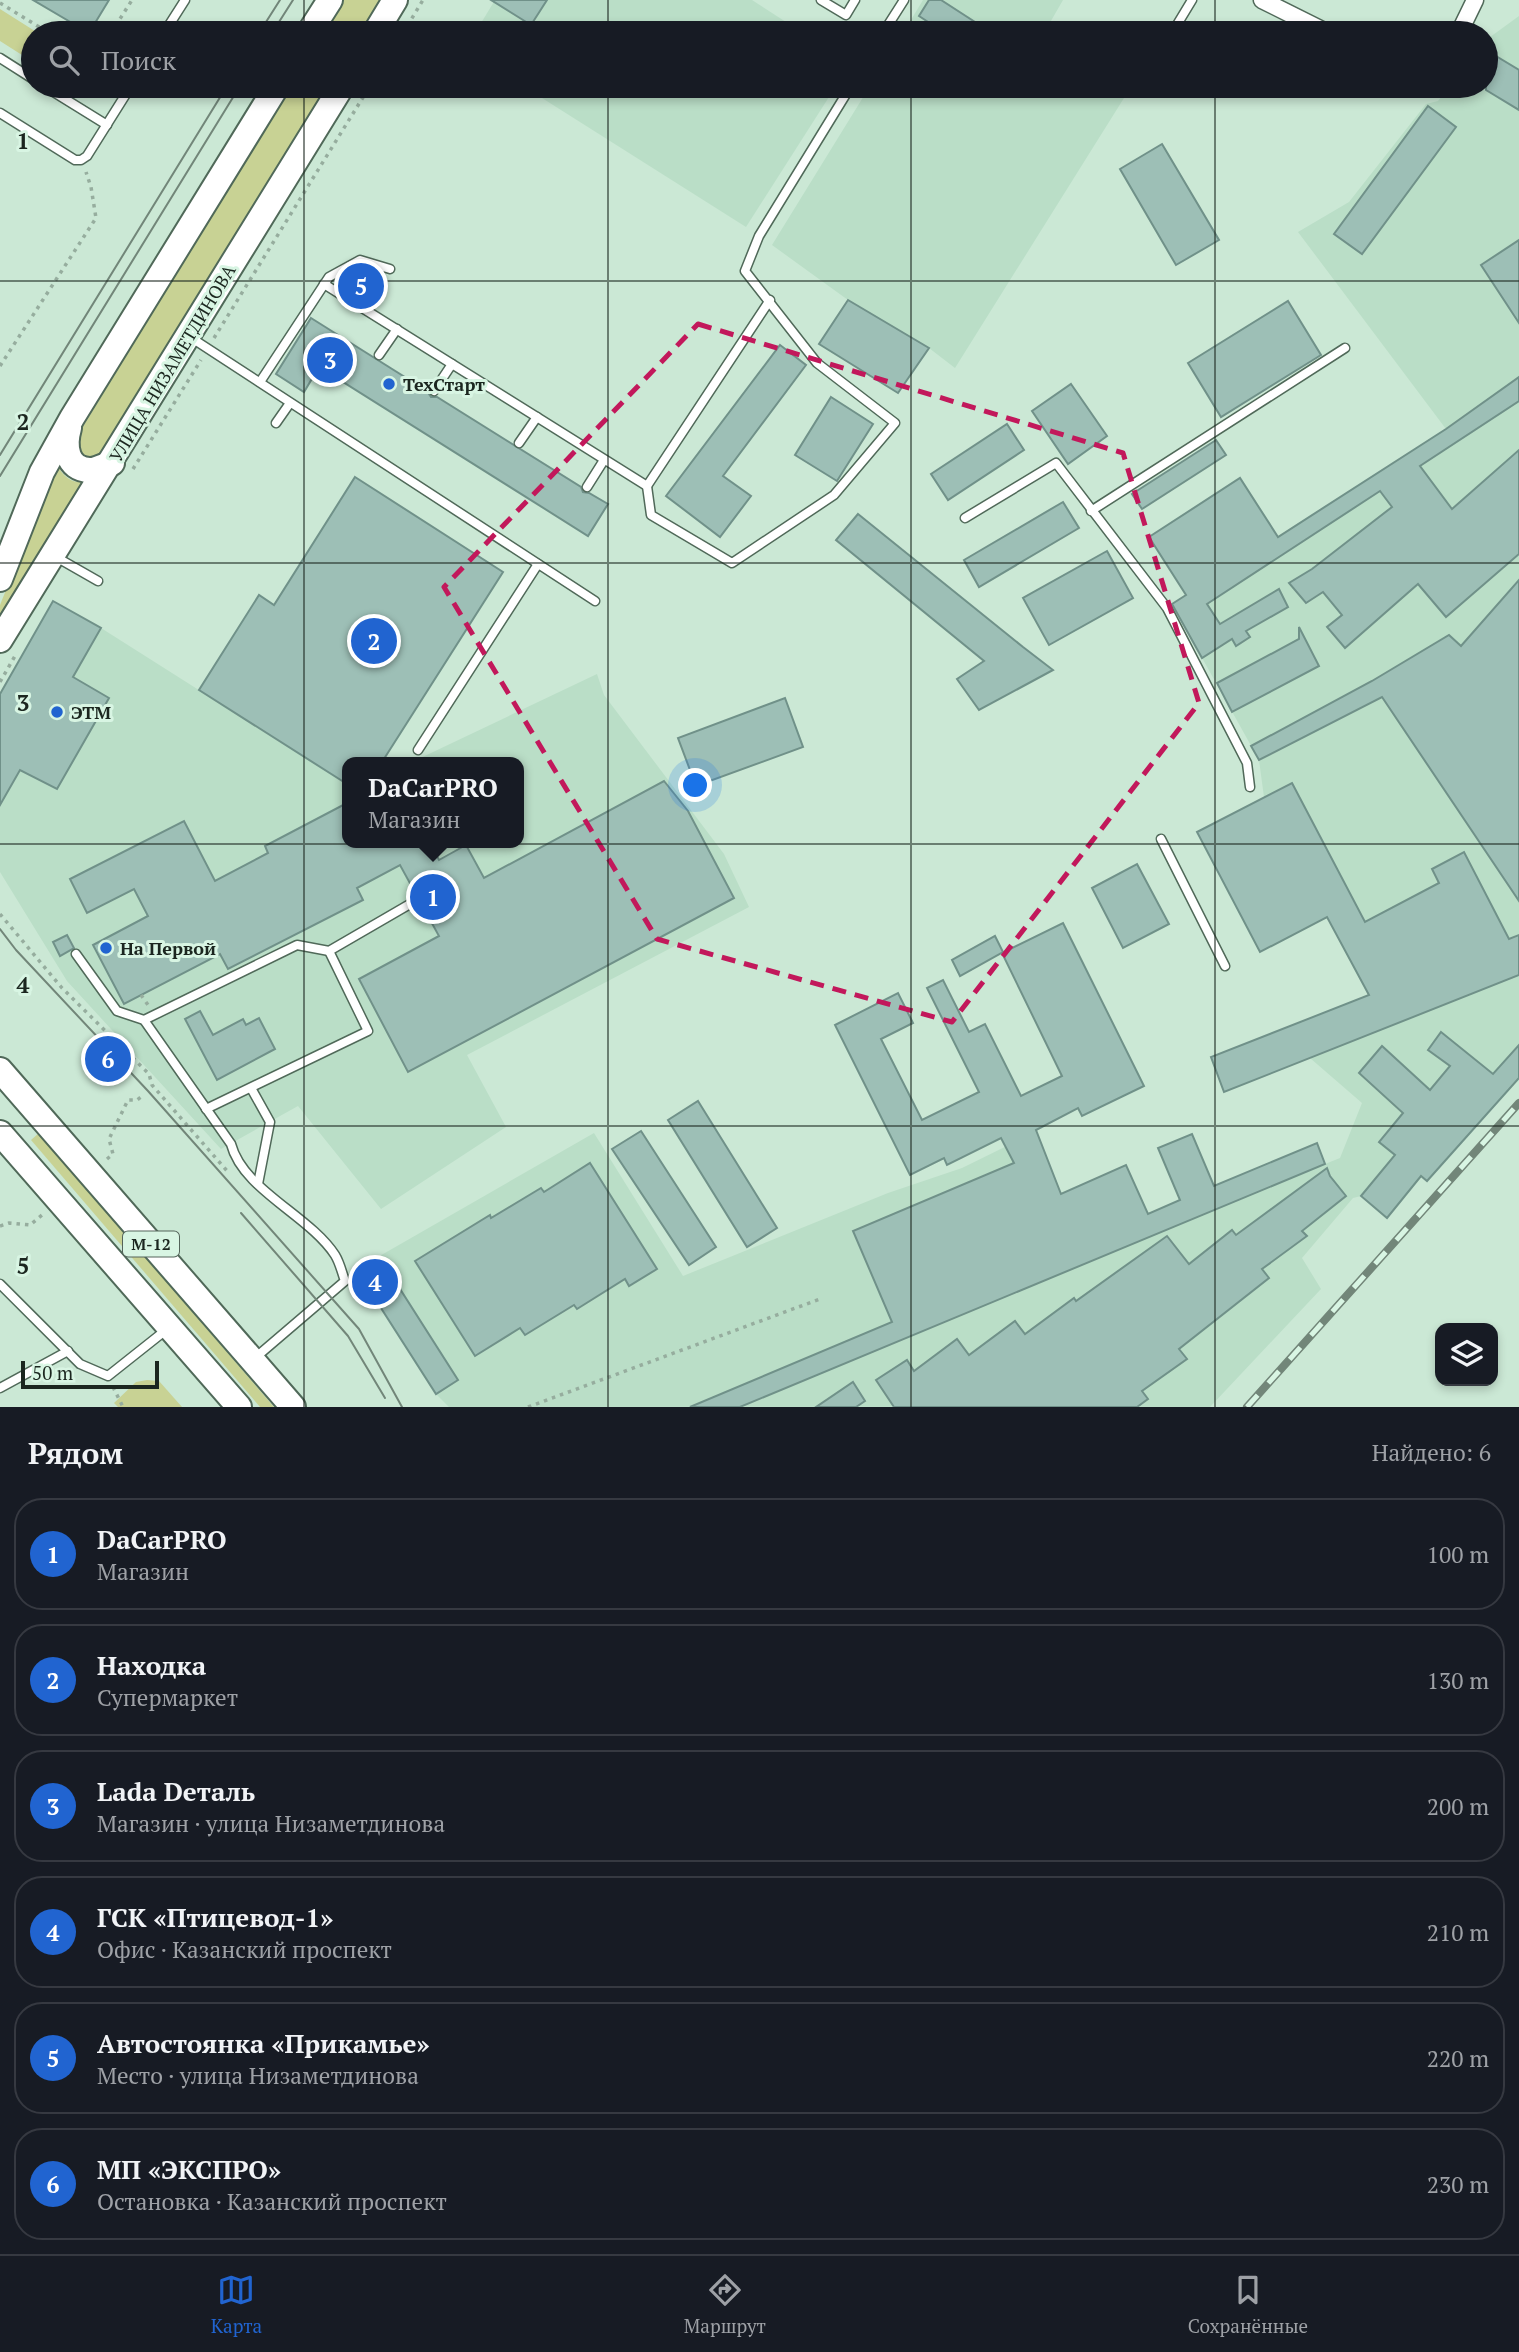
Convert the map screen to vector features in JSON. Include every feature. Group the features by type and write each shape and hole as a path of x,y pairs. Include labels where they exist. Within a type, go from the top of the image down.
{"main road":[{"path":"317,21 330,0"},
{"path":"382,21 395,0"},
{"path":"0,579 42,471 270,98"},
{"name":"УЛИЦА НИЗАМЕТДИНОВА","path":"0,640 112,463 335,98"},
{"path":"72,418 65,441 68,457 76,466 91,470 112,463"},
{"path":"0,1102 6,1092 1,1072"},
{"name":"М-12","path":"1,1072 293,1407"},
{"name":"М-12","path":"0,1133 239,1407"}],"street":[{"path":"1262,0 1304,21"},
{"path":"1465,21 1475,0"}],"lane":[{"path":"821,0 846,15 855,0"},
{"path":"891,21 904,0"},
{"path":"1179,21 1192,0"},
{"path":"170,21 181,1"},
{"path":"0,58 21,71"},
{"path":"63,98 107,125"},
{"path":"0,113 75,160 82,160 124,98"},
{"path":"769,300 647,486 651,514 732,563 834,495 895,423 817,363 769,300 745,271 759,236 844,98"},
{"path":"260,382 329,277 360,260 390,270"},
{"path":"324,284 647,486"},
{"path":"379,355 397,329"},
{"path":"188,336 595,601"},
{"path":"1091,511 1345,348"},
{"path":"434,391 452,364"},
{"path":"276,423 290,402"},
{"path":"519,443 537,417"},
{"path":"587,487 604,460"},
{"path":"965,518 1056,463 1167,608 1247,762 1250,787"},
{"path":"54,555 98,581"},
{"path":"418,750 538,564"},
{"path":"1161,839 1225,966"},
{"path":"144,1020 297,945 329,951 410,904"},
{"path":"206,1110 368,1031 329,951"},
{"path":"76,954 117,1011 144,1020 231,1144 234,1155 258,1184 318,1236 336,1256 345,1281 252,1360"},
{"path":"251,1088 270,1122 258,1184"},
{"path":"0,1284 80,1364 108,1376 170,1327"},
{"path":"0,1388 68,1351"}],"path":[{"path":"119,21 132,0"},
{"path":"410,21 423,0"},
{"path":"0,3 29,21"},
{"path":"0,366 96,218 91,187 82,160"},
{"path":"0,914 62,988 149,1074 154,1086 215,1156"},
{"path":"148,1091 154,1086"},
{"path":"113,1154 110,1139 114,1127 128,1100 141,1097"},
{"path":"0,1226 9,1223 30,1225"},
{"path":"528,1407 820,1300"},
{"path":"108,1376 123,1407"}],"highlighted area":[{"path":"698,324 1123,453 1199,703 952,1022 657,939 444,587"}],"shaded area":[{"path":"495,0 752,0 784,21 482,21"},
{"path":"923,0 1063,0 1051,21 910,21"},
{"path":"1519,16 1519,1078 1427,1181 1421,1177 1387,1218 1361,1196 1353,1198 1302,1258 1321,1289 1210,1407 449,1407 436,1394 357,1269 594,1133 683,1276 888,1193 962,1168 1035,1132 1081,1242 1180,1200 1158,1148 1192,1134 1214,1186 1317,1143 1325,1164 1340,1158 1362,1103 1310,1058 1224,1092 1211,1057 1368,995 1264,797 1259,760 1172,604 1446,429 1298,232 1349,202 1426,104 1440,98 1498,98 1498,31"},
{"path":"542,98 828,98 746,227"},
{"path":"863,98 1124,98 955,368 929,348 848,300 772,245"},
{"path":"53,601 101,628 342,781 342,848 524,848 524,757 423,757 597,674 604,695 724,854 749,907 467,1055 506,1127 381,1209 298,1106 221,1149 67,981 0,872 0,694"}],"green space":[{"path":"344,0 384,0 371,21 331,21"},
{"path":"0,9 21,22 21,54 0,41"},
{"path":"284,98 325,98 102,458 94,460 80,455 74,441"},
{"path":"58,466 70,479 87,482 0,621 0,605"},
{"path":"39,1133 274,1407 260,1407 31,1140"},
{"path":"159,1381 182,1407 118,1407 114,1403 136,1382"}],"building":[{"path":"33,0 109,0 96,21 69,21"},
{"path":"491,0 547,0 534,21 525,21"},
{"path":"929,0 941,0 973,21 927,21 919,16"},
{"path":"1498,57 1519,70 1519,110 1498,97"},
{"path":"1428,106 1456,127 1362,254 1334,234"},
{"path":"1162,144 1219,240 1176,265 1120,169"},
{"path":"1519,240 1519,323 1481,265"},
{"path":"358,269 371,278 360,299 351,293"},
{"path":"848,300 929,348 898,393 819,344"},
{"path":"1288,301 1321,355 1221,417 1188,363"},
{"path":"311,318 427,391 431,397 437,397 581,487 583,492 608,504 588,536 319,367 304,392 276,374"},
{"path":"780,345 806,365 723,476 751,496 720,537 666,496"},
{"path":"1519,377 1519,401 1420,466 1452,509 1519,450 1519,554 1446,617 1418,584 1345,648 1327,627 1342,615 1323,592 1306,603 1289,583 1312,569 1392,507 1380,491 1207,604 1220,624 1279,589 1288,607 1246,631 1250,637 1236,646 1232,639 1202,658 1172,604 1186,595 1149,537 1240,478 1278,537 1446,429"},
{"path":"1071,384 1107,436 1068,464 1032,411"},
{"path":"831,397 873,424 837,481 795,455"},
{"path":"1007,424 1024,450 948,500 931,474"},
{"path":"1216,440 1226,455 1142,509 1132,494"},
{"path":"355,477 503,572 385,757 342,757 342,781 199,690 259,595 274,605"},
{"path":"1063,502 1079,528 979,587 964,560"},
{"path":"858,514 1053,670 979,710 957,679 984,661 836,540"},
{"path":"1107,551 1133,598 1049,645 1023,598"},
{"path":"1519,580 1519,901 1382,697 1259,760 1251,746 1372,681 1449,635 1461,646"},
{"path":"53,601 101,628 73,677 109,698 57,789 20,770 0,805 0,694"},
{"path":"1299,627 1319,666 1232,712 1217,683 1299,639"},
{"path":"785,698 803,747 696,786 678,738"},
{"path":"664,781 688,811 734,898 408,1072 359,979 439,936 400,865 357,888 363,900 228,969 220,954 124,1004 93,945 148,916 134,889 87,913 70,879 184,821 215,881 268,853 265,846 342,806 342,848 433,848 439,860 461,848 468,848 484,878"},
{"path":"1292,783 1365,922 1439,883 1432,869 1464,852 1509,939 1519,935 1519,975 1224,1092 1211,1057 1369,995 1327,917 1260,952 1197,832"},
{"path":"1137,864 1169,924 1123,948 1092,888"},
{"path":"1063,923 1144,1086 1082,1116 1078,1108 1036,1130 1061,1194 1126,1165 1148,1214 1180,1200 1158,1148 1192,1134 1214,1186 1317,1143 1325,1164 740,1407 690,1407 892,1322 853,1231 1014,1163 1001,1138 947,1165 944,1158 910,1175 835,1025 898,993 913,1023 881,1039 922,1120 979,1092 927,988 943,980 969,1032 985,1024 1021,1096 1062,1076 1002,953"},
{"path":"67,935 74,948 60,956 53,942"},
{"path":"995,936 1003,952 960,976 952,960"},
{"path":"200,1011 213,1035 243,1019 246,1025 259,1018 275,1049 217,1080 185,1019"},
{"path":"1441,1032 1493,1074 1519,1045 1519,1078 1427,1181 1421,1176 1387,1218 1361,1196 1395,1155 1379,1142 1403,1113 1359,1073 1382,1046 1430,1090 1450,1066 1428,1050"},
{"path":"698,1101 777,1228 747,1247 668,1120"},
{"path":"641,1131 716,1247 689,1265 612,1149"},
{"path":"590,1163 657,1269 629,1286 625,1279 577,1309 574,1305 525,1335 520,1328 475,1356 415,1261 490,1215 491,1218 541,1188 544,1192"},
{"path":"1327,1168 1346,1196 1302,1231 1307,1236 1262,1269 1269,1278 1179,1349 1187,1359 1142,1391 1148,1399 1137,1407 894,1407 876,1380 907,1360 914,1371 957,1339 969,1355 1015,1321 1025,1334 1167,1236 1189,1264 1232,1230 1236,1235"},
{"path":"377,1275 384,1284 393,1278 458,1380 436,1394 365,1283"},
{"path":"853,1382 865,1401 856,1407 816,1407"}],"tram line":[{"path":"267,21 280,0"},
{"path":"280,21 293,0"},
{"path":"0,455 220,98"},
{"path":"0,476 233,98"},
{"path":"0,929 16,950 148,1091 359,1329 402,1407"},
{"path":"241,1213 348,1336 385,1398"}],"railway":[{"path":"1247,1407 1519,1103"}],"place":[{"name":"Автостоянка «Прикамье»","path":"361,286"},
{"name":"Lada Dеталь","path":"330,360"},
{"name":"ТехСтарт","path":"389,384"},
{"name":"Находка","path":"374,641"},
{"name":"ЭТМ","path":"57,712"},
{"name":"DaCarPRO","path":"433,897"},
{"name":"На Первой","path":"106,948"},
{"name":"МП «ЭКСПРО»","path":"108,1059"},
{"name":"ГСК «Птицевод-1»","path":"375,1282"}]}
